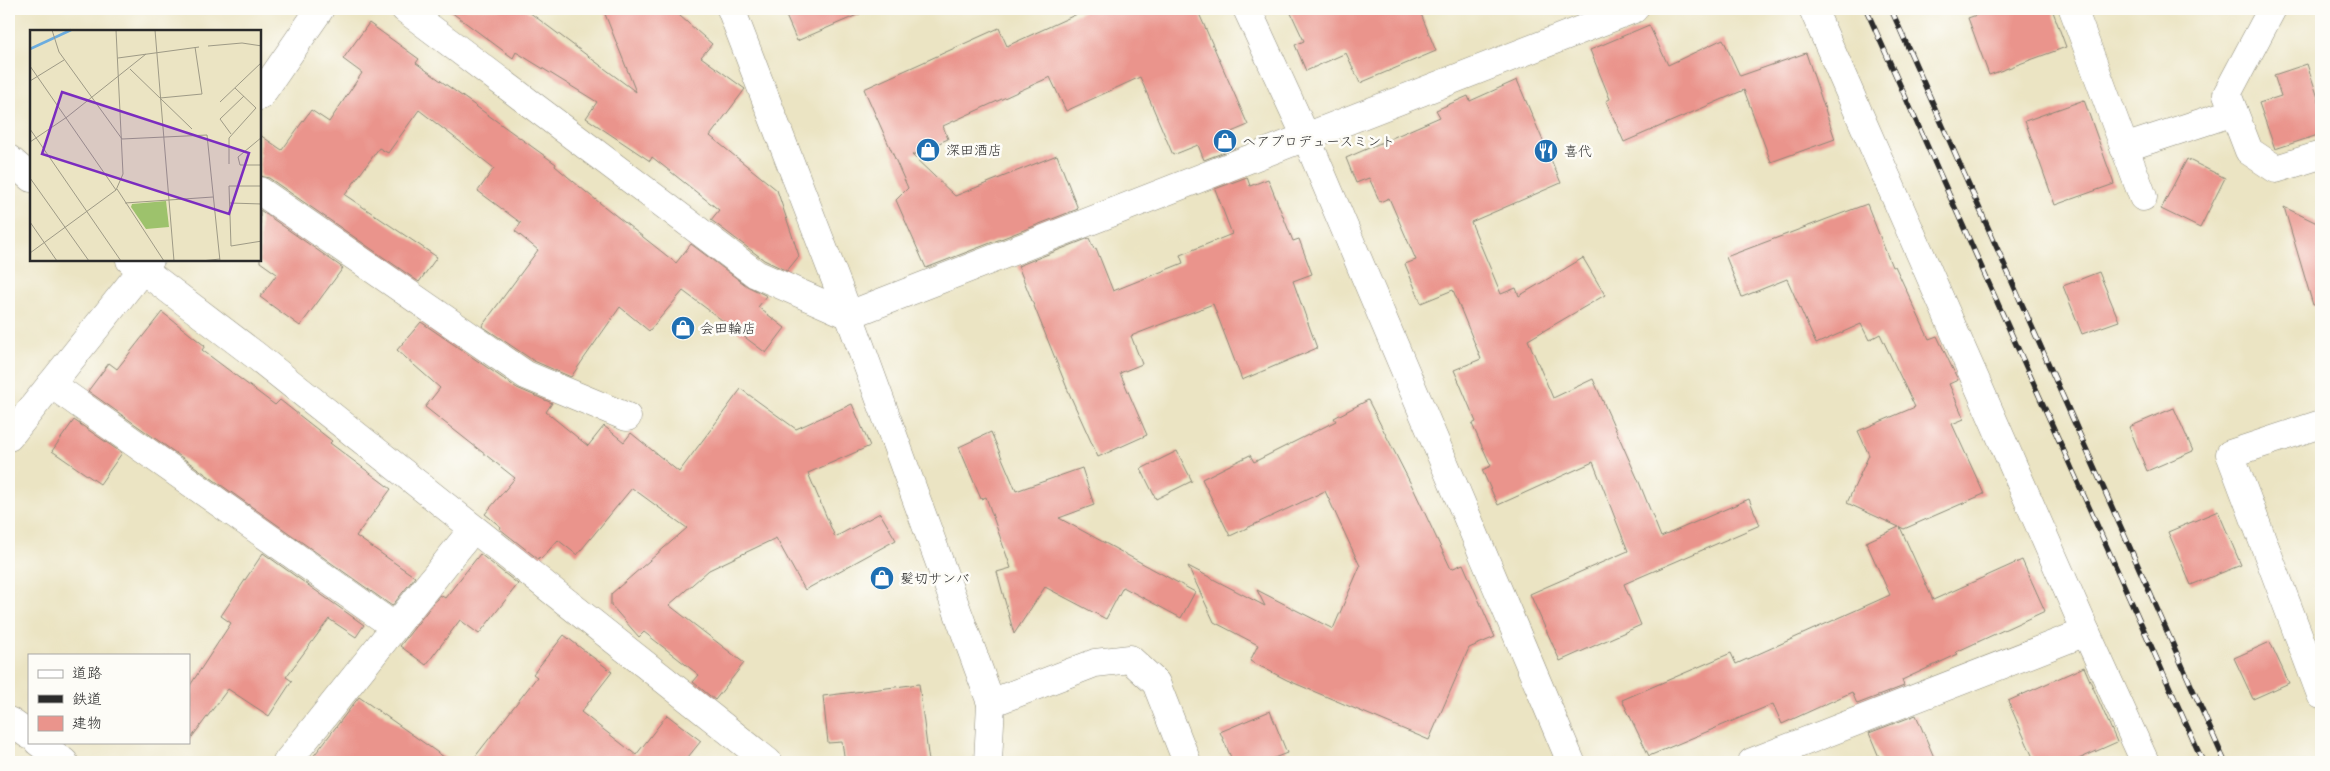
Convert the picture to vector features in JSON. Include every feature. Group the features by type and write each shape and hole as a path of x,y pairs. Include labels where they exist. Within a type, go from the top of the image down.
{"street":[{"path":"261,95 320,9"},
{"path":"405,9 756,274 849,315 1306,137 1606,14 1634,9"},
{"path":"731,9 849,315 991,703 988,762"},
{"path":"1247,9 1306,137 1571,762"},
{"path":"1813,9 2086,632 2145,762"},
{"path":"2073,9 2142,198"},
{"path":"2272,9 2227,94 2249,151 2276,170 2321,155"},
{"path":"2124,148 2234,112"},
{"path":"9,159 30,177"},
{"path":"261,192 526,375 627,417"},
{"path":"9,437 141,264 768,762"},
{"path":"51,384 395,627"},
{"path":"2321,424 2230,454 2311,639 2321,695"},
{"path":"287,762 473,529"},
{"path":"1752,762 2086,632"},
{"path":"991,703 1095,663 1130,659 1156,683 1187,762"},
{"path":"9,721 28,734"},
{"path":"41,744 64,762"}],"building":[{"path":"447,9 525,9 636,92 603,9 672,9 712,44 701,57 745,89 710,136 777,190 799,256 787,271 764,260 711,220 719,210 652,157 650,161 586,118 597,102 516,52 513,58"},
{"path":"783,9 871,9 797,41"},
{"path":"1088,9 1197,9 1248,125 1229,133 1235,148 1204,160 1198,145 1173,155 1140,77 1066,111 1050,77 943,126 948,139 912,155 955,196 1057,155 1078,209 926,268 896,200 908,188 864,89 999,28 1007,46"},
{"path":"1289,9 1419,9 1436,51 1360,83 1346,53 1306,71 1295,45 1304,41"},
{"path":"1993,9 2052,9 2066,47 1989,75 1968,18"},
{"path":"369,23 419,59 416,63 556,164 555,166 586,192 676,263 691,244 747,286 767,296 758,307 785,328 766,353 683,291 649,331 620,307 571,377 534,361 482,326 538,250 515,231 521,223 478,191 494,168 419,110 388,153 379,148 345,195 437,257 419,282 269,178 261,176 261,136 282,150 311,110 329,122 362,73 343,59"},
{"path":"1649,25 1668,65 1723,39 1740,76 1806,53 1835,139 1771,162 1744,90 1624,142 1606,101 1610,99 1590,50"},
{"path":"2307,64 2321,107 2321,134 2275,149 2259,103 2281,96 2274,75"},
{"path":"1517,80 1561,183 1471,222 1501,294 1516,288 1519,296 1583,258 1605,295 1528,340 1553,398 1593,379 1639,482 1661,537 1749,499 1760,525 1624,584 1641,625 1560,661 1530,594 1628,551 1593,462 1498,505 1482,470 1491,466 1472,424 1476,422 1454,370 1481,359 1453,290 1421,303 1405,264 1416,260 1389,198 1380,202 1369,178 1356,183 1346,158 1440,117 1436,110 1468,96 1470,101"},
{"path":"2084,100 2114,184 2055,205 2025,121"},
{"path":"2187,159 2225,178 2200,228 2161,209"},
{"path":"1247,177 1250,186 1268,179 1293,241 1299,239 1312,274 1293,281 1317,348 1242,380 1213,304 1131,336 1142,364 1120,373 1147,435 1098,457 1069,393 1018,266 1089,238 1094,249 1096,248 1113,291 1183,263 1180,255 1232,234 1215,189"},
{"path":"1867,204 1892,267 1895,266 1929,339 1937,336 1958,380 1949,384 1964,419 1952,424 1984,494 1904,529 1900,527 1933,600 2022,560 2045,611 1956,652 1958,654 1902,680 1904,686 1857,704 1852,692 1782,724 1773,704 1649,756 1622,700 1731,653 1736,664 1890,595 1866,542 1899,527 1847,503 1869,455 1858,431 1915,407 1880,334 1869,340 1861,324 1816,344 1787,279 1742,297 1726,257"},
{"path":"2284,207 2321,225 2321,304 2313,305"},
{"path":"261,211 343,268 300,326 260,297 277,274 260,262"},
{"path":"2099,272 2119,321 2082,334 2063,286"},
{"path":"162,312 205,346 202,350 275,405 280,400 332,441 330,443 391,489 356,536 415,577 392,606 88,391 109,363 117,369"},
{"path":"421,322 517,388 552,403 546,412 588,446 604,426 624,442 631,433 679,472 741,389 796,429 852,404 870,446 808,473 835,537 880,513 896,540 805,590 776,538 709,570 669,605 744,663 715,700 693,682 699,675 644,632 639,637 611,605 611,594 687,528 632,488 577,555 558,540 541,559 539,557 538,559 500,529 501,527 485,514 515,478 425,407 440,388 397,350"},
{"path":"1368,400 1414,490 1451,569 1463,564 1495,637 1469,648 1429,740 1287,680 1250,661 1258,645 1214,622 1188,566 1265,606 1257,590 1333,629 1360,566 1325,491 1230,536 1202,479 1250,455 1254,462 1336,421 1334,418"},
{"path":"2174,408 2193,451 2147,471 2129,427"},
{"path":"74,420 122,453 100,484 52,451"},
{"path":"991,432 1016,491 1082,468 1094,505 1059,518 1195,592 1181,618 1123,587 1106,619 1045,587 1014,634 997,572 1011,568 986,497 981,499 959,447"},
{"path":"1177,451 1192,481 1156,499 1141,469"},
{"path":"2218,511 2241,565 2191,585 2168,532"},
{"path":"263,553 364,625 356,637 329,619 286,677 292,681 269,716 228,689 190,740 190,685 231,623 221,616"},
{"path":"480,554 518,584 479,634 460,620 426,665 400,646 440,595 445,598"},
{"path":"564,635 612,672 581,712 636,755 667,715 701,741 684,762 471,762 537,677 533,674"},
{"path":"2270,642 2289,683 2253,699 2234,658"},
{"path":"2084,667 2117,742 2072,762 2035,762 2008,701"},
{"path":"919,684 929,762 845,762 842,742 828,743 823,696"},
{"path":"359,697 451,762 309,762"},
{"path":"1270,711 1287,753 1264,762 1233,762 1220,732"},
{"path":"1916,715 1936,762 1881,762 1869,733"}],"railway":[{"path":"1866,9 2203,762"},
{"path":"1891,9 2225,762"}],"place":[{"name":"ヘアプロデュースミント","path":"1225,141"},
{"name":"深田酒店","path":"928,150"},
{"name":"喜代","path":"1546,151"},
{"name":"会田輪店","path":"683,328"},
{"name":"髪切サンバ","path":"882,578"}]}
